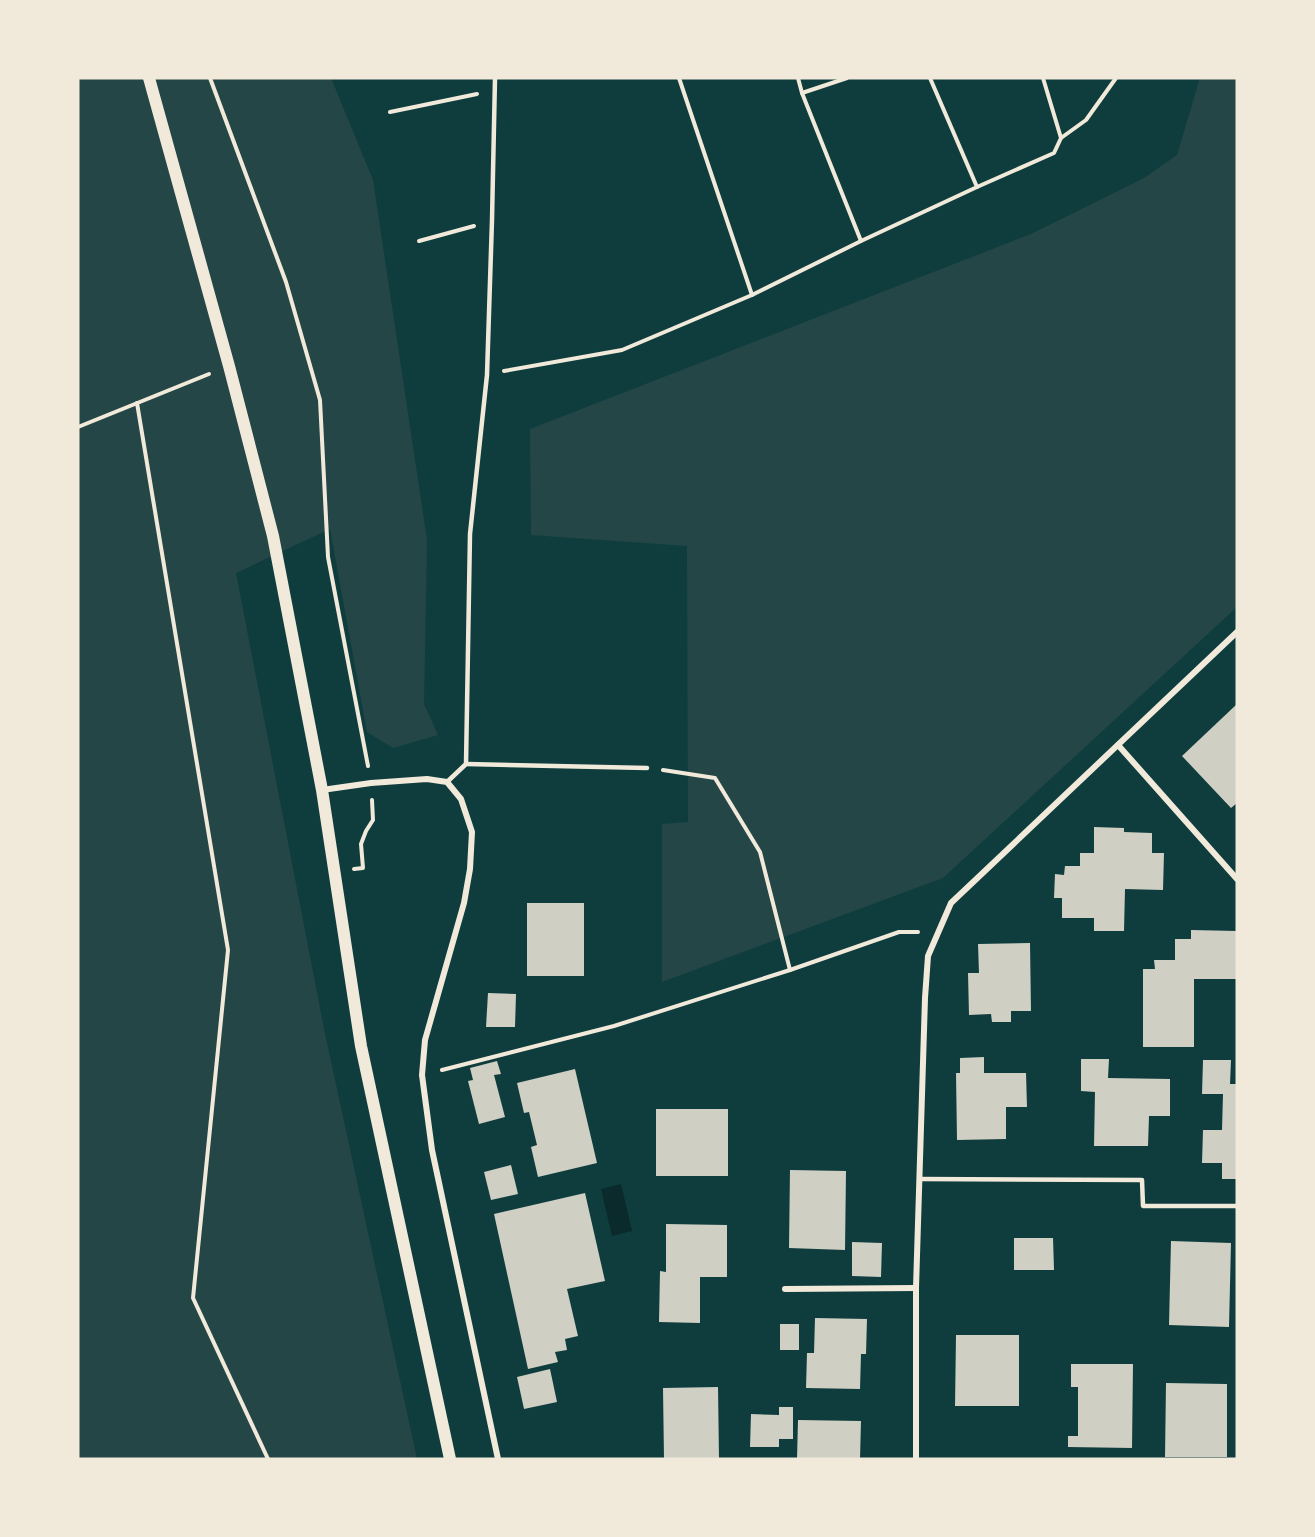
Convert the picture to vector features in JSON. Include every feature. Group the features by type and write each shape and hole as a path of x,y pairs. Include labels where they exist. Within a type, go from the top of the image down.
{"main road":[{"path":"149,78 230,366 273,536 322,790 361,1046 450,1459"}],"street":[{"path":"916,1459 915,1288 926,987 928,956 937,932 951,903 1237,632"},
{"path":"1118,745 1237,879"},
{"path":"322,790 427,778 447,782 461,799 472,832 470,869 464,903 425,1040 422,1075 432,1150 498,1459"},
{"path":"784,1289 915,1288"}],"lane":[{"path":"466,764 470,534 487,375 495,78"},
{"path":"447,782 466,764 647,768"},
{"path":"920,1179 1143,1180 1143,1206 1237,1206"}],"path":[{"path":"210,78 286,282 320,400 328,556 371,783 373,820 362,844 363,868 335,873"},
{"path":"679,78 752,295"},
{"path":"798,78 861,241"},
{"path":"802,93 847,78"},
{"path":"930,78 977,187"},
{"path":"1042,78 1061,138"},
{"path":"487,375 622,350 752,295 861,241 1054,153 1061,138 1086,120 1116,78"},
{"path":"390,112 495,90"},
{"path":"419,241 492,220"},
{"path":"78,427 230,366"},
{"path":"137,403 228,950 193,1298 268,1459"},
{"path":"647,768 715,778 760,852 790,970"},
{"path":"422,1075 614,1026 790,970 899,932 937,932"}],"shaded area":[{"path":"78,78 331,78 373,180 427,540 424,704 438,735 393,748 367,732 330,529 236,573 324,1029 417,1459 78,1459"},
{"path":"1200,78 1237,78 1237,607 943,878 662,982 662,824 688,822 687,546 531,535 530,429 1031,234 1144,178 1177,155"},
{"path":"621,1184 632,1231 612,1236 601,1189"}],"building":[{"path":"1237,704 1237,803 1231,808 1182,756"},
{"path":"1094,827 1124,828 1124,832 1152,833 1152,853 1164,853 1163,890 1125,889 1124,931 1094,931 1094,918 1062,918 1062,898 1054,898 1055,874 1064,875 1065,866 1080,866 1080,853 1094,853"},
{"path":"527,903 584,903 584,976 527,976"},
{"path":"1191,930 1237,931 1237,979 1194,979 1194,1047 1143,1047 1143,969 1155,969 1154,960 1175,960 1175,939 1191,939"},
{"path":"1030,943 1031,1011 1011,1011 1011,1022 992,1022 991,1014 969,1015 968,973 979,973 978,944"},
{"path":"488,993 516,994 515,1027 486,1027"},
{"path":"984,1057 984,1073 1026,1073 1027,1107 1006,1107 1006,1139 957,1140 956,1073 960,1073 960,1058"},
{"path":"1081,1059 1109,1059 1108,1078 1170,1079 1170,1116 1149,1116 1148,1146 1094,1146 1095,1092 1081,1091"},
{"path":"1203,1060 1231,1060 1230,1084 1237,1084 1237,1179 1222,1179 1222,1163 1202,1163 1203,1130 1222,1130 1223,1094 1202,1094"},
{"path":"497,1061 501,1074 494,1075 505,1117 479,1124 468,1081 473,1080 470,1068"},
{"path":"575,1069 597,1163 538,1177 531,1147 537,1145 529,1112 524,1113 517,1083"},
{"path":"656,1109 728,1109 728,1176 656,1176"},
{"path":"511,1165 518,1194 491,1200 484,1172"},
{"path":"790,1170 846,1171 845,1250 789,1248"},
{"path":"585,1193 605,1281 567,1289 578,1336 565,1339 567,1350 555,1352 558,1362 528,1369 494,1214"},
{"path":"666,1224 727,1225 727,1277 700,1277 700,1323 659,1322 660,1271 666,1272"},
{"path":"1014,1238 1053,1238 1054,1270 1014,1270"},
{"path":"1171,1241 1231,1243 1229,1327 1169,1325"},
{"path":"852,1242 882,1243 881,1277 852,1276"},
{"path":"815,1318 867,1319 866,1354 861,1354 860,1389 806,1388 807,1353 814,1353"},
{"path":"780,1324 799,1324 799,1350 780,1350"},
{"path":"956,1335 1019,1335 1019,1406 955,1406"},
{"path":"1071,1364 1133,1364 1132,1448 1068,1447 1068,1436 1078,1436 1078,1387 1071,1387"},
{"path":"550,1369 557,1402 524,1409 517,1377"},
{"path":"1166,1383 1227,1384 1227,1457 1165,1457"},
{"path":"718,1387 719,1459 664,1459 663,1388"},
{"path":"779,1407 793,1407 793,1439 779,1439 779,1447 750,1447 751,1414 779,1415"},
{"path":"798,1420 861,1421 860,1459 797,1459"}]}
